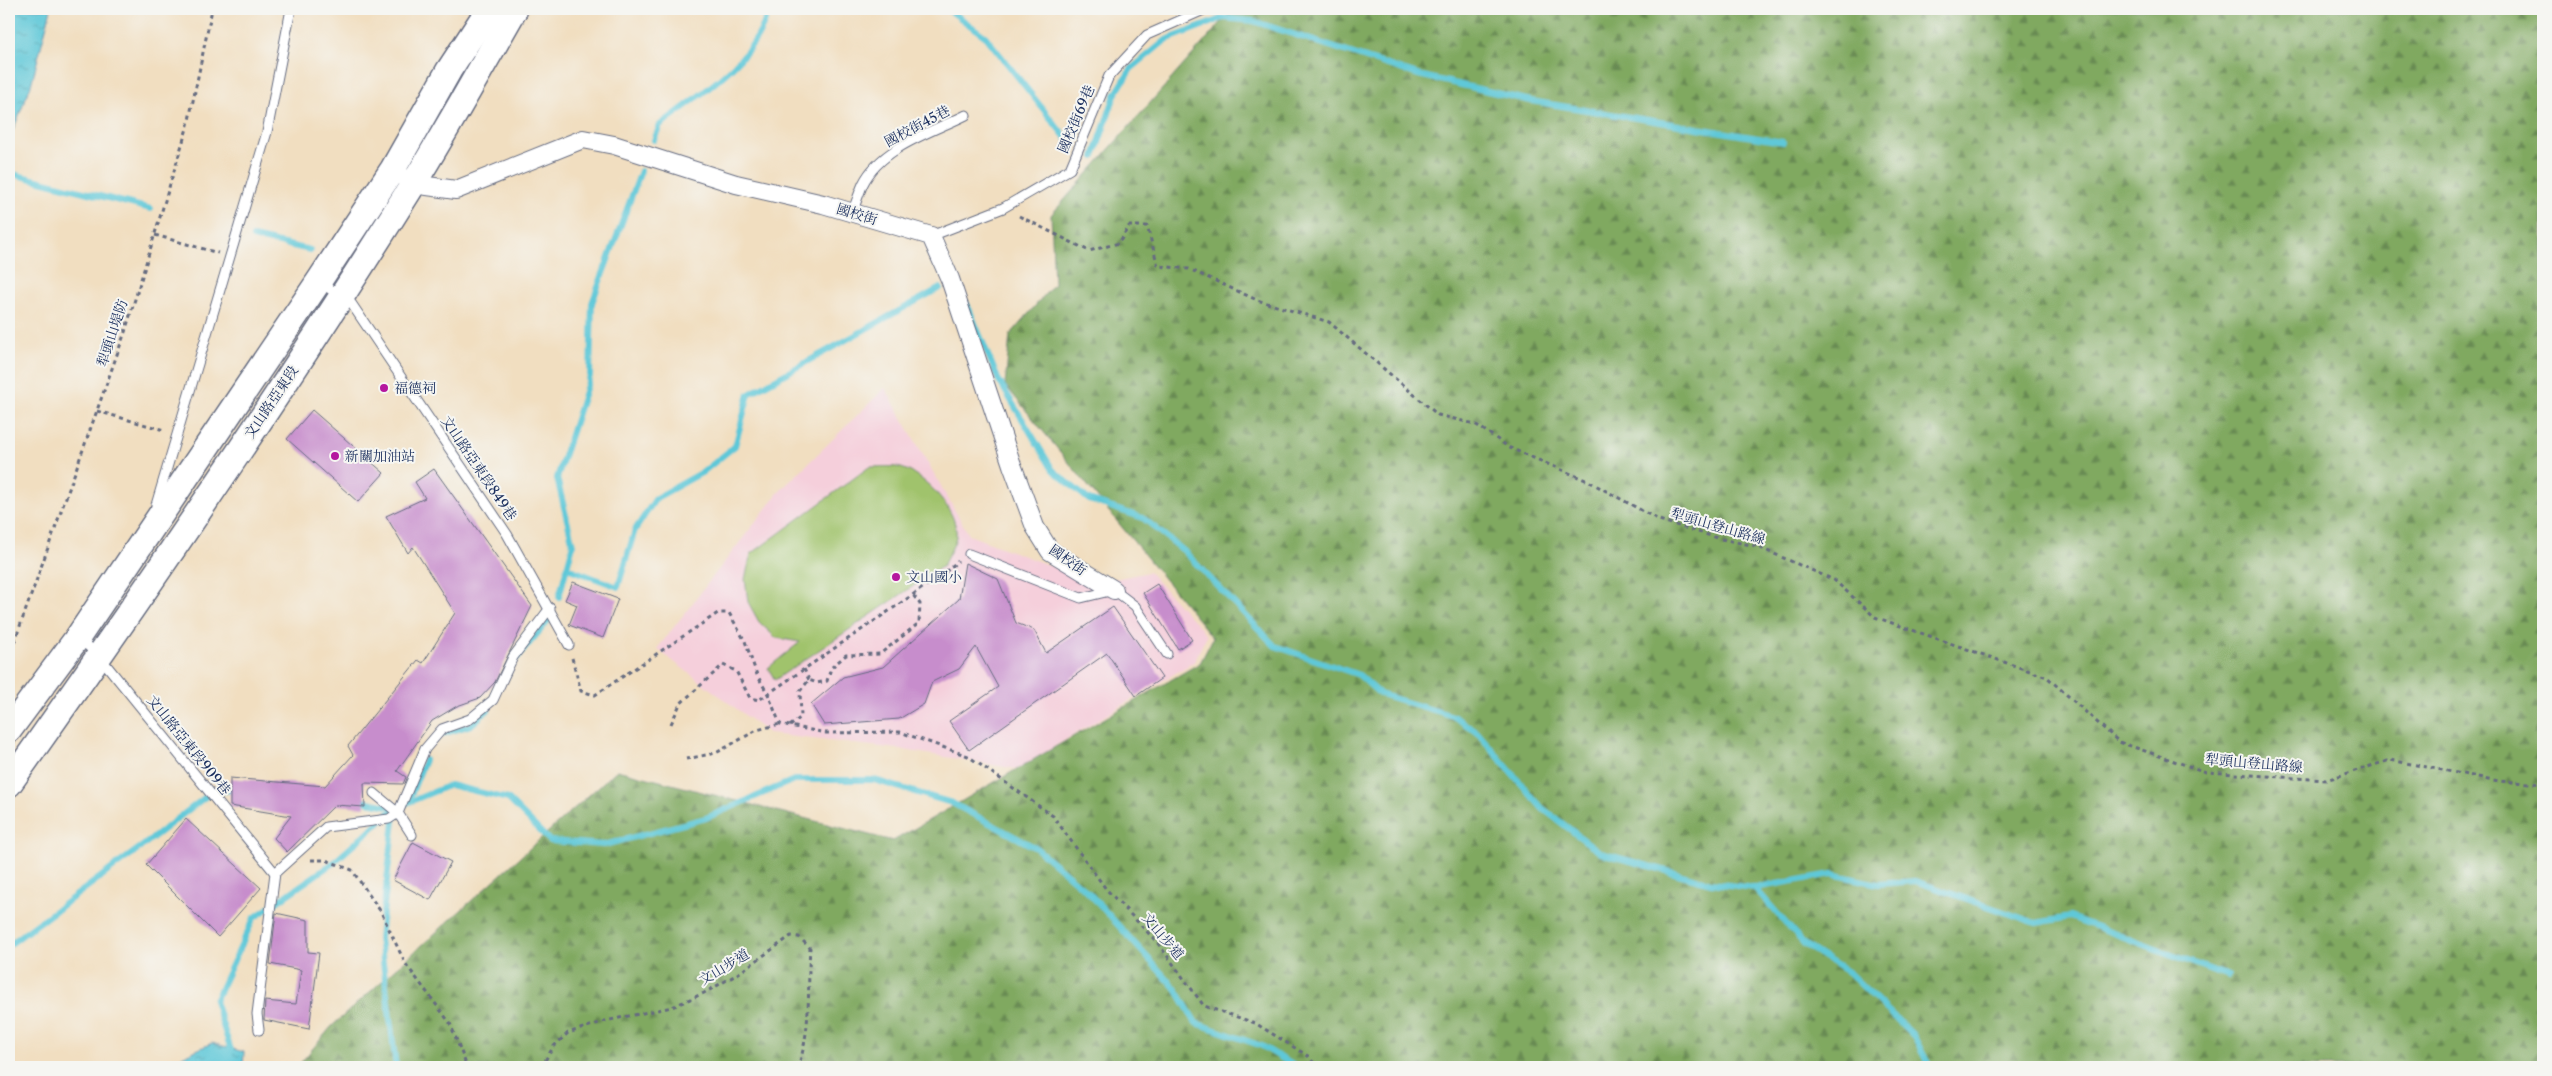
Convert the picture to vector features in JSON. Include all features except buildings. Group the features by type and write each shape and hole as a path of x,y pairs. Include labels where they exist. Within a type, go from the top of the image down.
{"main road":[{"name":"文山路亞東段","path":"9,730 78,637 319,281 393,169 449,70 489,9"},
{"name":"文山路亞東段","path":"9,784 99,656 342,296 413,184 515,9"}],"street":[{"path":"449,70 473,84"},
{"name":"國校街","path":"393,169 413,184 456,190 584,139 614,145 736,184 852,213 931,236 950,279 1012,465 1035,527 1050,551 1114,590"}],"lane":[{"path":"147,536 267,132 291,9"},
{"name":"國校街69巷","path":"931,236 1003,208 1070,169 1109,76 1147,35 1206,9"},
{"name":"國校街45巷","path":"852,213 864,182 875,167 895,150 966,116"},
{"name":"文山路亞東段849巷","path":"319,281 351,303 507,534 550,608 568,645"},
{"path":"969,554 1081,598 1114,590 1135,606 1167,654"},
{"path":"259,1030 257,1014 276,873 326,827 388,819 398,813 425,749 442,729 470,720 493,700 513,657 550,608"},
{"name":"文山路亞東段909巷","path":"78,637 99,656 276,873"},
{"path":"374,793 398,813 412,835"}],"path":[{"name":"犁頭山堤防","path":"9,657 97,411 155,235 188,125 212,9"},
{"name":"犁頭山登山路線","path":"1003,208 1089,251 1119,243 1129,226 1147,226 1158,266 1190,269 1257,300 1329,322 1438,415 1475,424 1510,448 1588,481 1658,520 1721,539 1756,546 1834,580 1875,617 2047,677 2119,742 2206,772 2326,780 2390,760 2499,782 2543,784"},
{"path":"155,235 230,256"},
{"path":"97,411 177,434"},
{"path":"671,724 680,704 723,665 736,671 750,698 759,700 969,554"},
{"path":"804,669 809,680 817,683 827,681 831,668 846,655 880,654 919,623 920,604 912,595"},
{"path":"568,645 581,691 595,695 718,613 729,613 745,641 757,675 768,694 780,724 756,730 716,753 686,760"},
{"path":"790,726 801,717 800,691 809,680"},
{"name":"文山步道","path":"780,724 826,733 900,732 968,756 1053,816 1106,889 1157,942 1204,1006 1255,1023 1308,1056 1317,1067"},
{"path":"306,864 312,860 326,860 352,870 381,912 405,963 450,1023 467,1067"},
{"name":"文山步道","path":"541,1067 554,1046 568,1033 605,1021 672,1007 704,993 736,975 791,936 799,937 810,948 810,1009 803,1054 798,1067"}],"shaded area":[{"name":"文山國小","path":"885,388 969,535 1095,583 1149,572 1207,635 1194,662 1017,769 898,749 770,734 657,649 778,493"}],"green space":[{"path":"1233,9 2543,9 2543,1067 297,1067 332,1026 617,770 893,841 1200,663 1213,638 1005,385 1010,335 1054,284 1051,215"},
{"path":"869,467 897,467 907,470 928,484 946,504 952,516 956,527 956,537 952,548 943,566 775,680 768,668 800,642 776,638 759,622 748,602 745,579 751,554"}],"water":[{"path":"9,9 51,9 31,85 9,141"},
{"path":"212,1043 244,1052 243,1067 177,1067 174,1060"}],"waterway":[{"path":"654,140 660,125 708,89 740,59 763,27 768,9"},
{"path":"948,9 986,37 1069,142"},
{"path":"1094,157 1115,95 1131,69 1166,40 1223,18 1253,21 1418,75 1531,101 1783,142"},
{"path":"559,597 573,545 557,478 590,376 592,303 641,171"},
{"path":"9,173 151,209"},
{"path":"253,237 310,250"},
{"path":"567,568 618,587 635,530 656,498 703,472 735,446 749,394 940,288"},
{"path":"967,304 998,379 1053,470 1089,500 1143,518 1184,551 1275,646 1359,675 1380,694 1453,716 1477,732 1542,808 1601,853 1711,883 1755,888 1832,874 1878,884 1915,881 2036,923 2070,917 2228,976"},
{"path":"517,658 548,621"},
{"path":"443,734 471,725 488,710"},
{"path":"408,802 425,760"},
{"path":"407,803 450,785 508,799 550,841 604,845 706,818 794,780 874,780 952,803 1036,848 1088,892 1176,989 1196,1023 1262,1046 1296,1067"},
{"path":"9,945 213,791 238,790"},
{"path":"357,800 389,806"},
{"path":"228,1067 231,1050 215,1001 254,918 333,863 396,807"},
{"path":"395,813 380,938 396,1067"},
{"path":"1755,888 1805,945 1849,973 1913,1035 1930,1067"}],"place":[{"name":"福德祠","path":"384,388"},
{"name":"新關加油站","path":"335,456"},
{"name":"文山國小","path":"896,577"}]}
